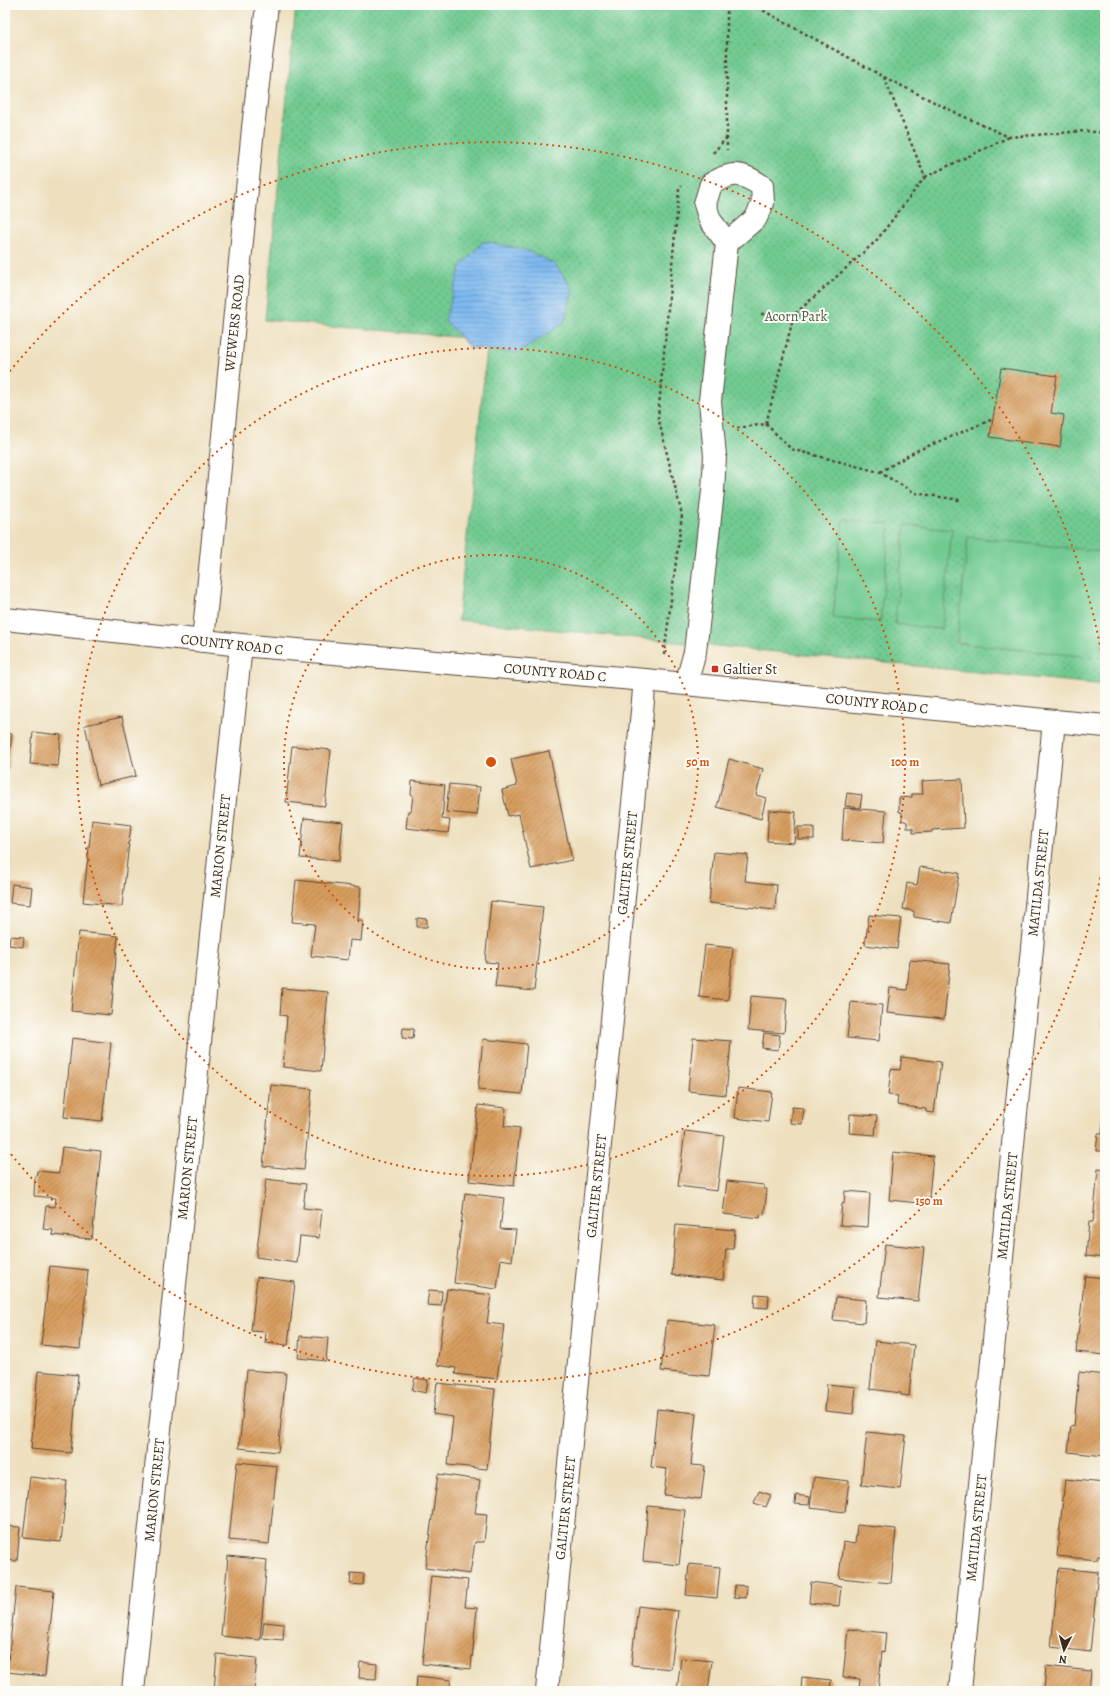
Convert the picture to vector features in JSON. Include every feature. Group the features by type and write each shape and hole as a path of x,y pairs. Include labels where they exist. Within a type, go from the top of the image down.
{"street":[{"name":"WEWERS ROAD","path":"203,641 252,136 267,5"},
{"path":"686,684 695,652 711,506 715,456 710,401 727,243 710,220 705,204 711,184 727,174 746,176 762,186 763,203 756,218 727,243"},
{"name":"COUNTY ROAD C","path":"5,619 241,645 645,680 1105,726"},
{"name":"MARION STREET","path":"133,1691 241,645"},
{"name":"GALTIER STREET","path":"547,1691 645,680"},
{"name":"MATILDA STREET","path":"960,1691 1054,721"}],"path":[{"path":"727,5 727,174"},
{"path":"753,5 884,77 958,114 1009,137"},
{"path":"884,77 925,177"},
{"path":"766,424 794,315 876,240 925,177 1009,137 1085,131 1105,133"},
{"path":"711,155 727,138"},
{"path":"664,655 682,515 658,417 679,190 684,184"},
{"path":"762,314 794,315 824,319"},
{"path":"879,472 916,451 991,420"},
{"path":"713,433 766,424"},
{"path":"766,424 791,449 879,472 915,493 960,500"}],"green space":[{"name":"Acorn Park","path":"296,5 1105,5 1105,685 458,620 488,340 265,320"},
{"path":"843,519 890,524 880,622 833,618"},
{"path":"905,525 952,530 942,629 895,624"},
{"path":"968,537 1105,552 1105,614 1100,658 957,643"}],"water":[{"path":"484,241 526,250 555,264 573,289 564,323 518,353 470,348 445,320 461,266"}],"building":[{"path":"1001,368 1057,376 1051,413 1064,415 1060,447 990,437"},
{"path":"122,717 136,776 98,785 85,725"},
{"path":"33,732 61,735 58,766 30,764"},
{"path":"5,733 12,734 8,769 5,769"},
{"path":"292,746 331,750 325,806 286,802"},
{"path":"549,751 572,860 531,869 519,814 508,816 502,790 517,786 511,759"},
{"path":"729,759 763,769 756,795 766,798 761,819 717,807"},
{"path":"962,779 964,828 913,833 913,828 907,828 907,822 902,820 902,812 899,812 899,798 912,797 912,794 923,794 922,781"},
{"path":"412,781 445,785 442,819 450,820 448,833 406,828 408,811 411,811 413,795 411,795"},
{"path":"449,784 480,787 477,815 446,812"},
{"path":"847,793 862,795 860,808 845,806"},
{"path":"844,808 886,811 883,843 842,840"},
{"path":"769,810 796,812 794,843 767,841"},
{"path":"304,818 343,822 339,861 300,858"},
{"path":"92,820 131,825 122,906 83,902"},
{"path":"798,827 814,827 814,839 798,839"},
{"path":"714,852 748,855 745,881 777,885 775,910 709,903"},
{"path":"920,867 959,873 951,923 914,917 914,911 903,909 907,883 917,885"},
{"path":"296,880 361,887 358,920 363,920 361,941 350,940 348,960 311,956 315,924 292,922"},
{"path":"12,884 32,887 30,905 10,903"},
{"path":"491,901 543,907 534,991 495,987 498,963 485,962"},
{"path":"869,915 901,918 897,949 865,945"},
{"path":"417,918 427,919 427,927 417,927"},
{"path":"79,932 118,936 111,1015 71,1011"},
{"path":"10,936 24,937 23,947 9,945"},
{"path":"705,945 733,948 728,1000 699,997"},
{"path":"910,960 950,964 944,1019 887,1013 890,988 907,990"},
{"path":"282,988 328,992 321,1071 283,1067 287,1016 280,1015"},
{"path":"751,996 787,999 784,1033 748,1030"},
{"path":"851,1002 882,1005 879,1041 847,1038"},
{"path":"1104,1012 1105,1026 1102,1026"},
{"path":"403,1028 414,1029 413,1039 402,1038"},
{"path":"764,1033 780,1035 778,1050 762,1048"},
{"path":"72,1038 111,1043 102,1121 64,1117"},
{"path":"693,1038 731,1041 726,1095 688,1091"},
{"path":"483,1039 527,1044 522,1094 478,1090"},
{"path":"902,1057 941,1062 934,1113 926,1112 926,1109 897,1105 898,1096 888,1095 891,1069 900,1070"},
{"path":"271,1085 312,1089 304,1170 263,1166"},
{"path":"738,1088 772,1092 768,1122 735,1118"},
{"path":"478,1105 506,1108 504,1126 520,1128 514,1186 469,1181"},
{"path":"792,1107 804,1108 802,1124 790,1123"},
{"path":"1104,1111 1105,1151 1096,1151 1098,1134 1102,1134"},
{"path":"850,1114 877,1116 875,1135 849,1133"},
{"path":"685,1131 724,1136 717,1191 678,1186"},
{"path":"62,1147 101,1151 92,1239 52,1235 53,1230 43,1229 46,1206 55,1207 56,1198 34,1196 35,1176 37,1171 59,1173"},
{"path":"893,1152 933,1156 929,1197 926,1197 925,1206 919,1205 919,1203 889,1200"},
{"path":"1098,1169 1105,1170 1105,1258 1086,1256 1089,1222 1093,1222"},
{"path":"266,1179 306,1184 303,1208 322,1210 319,1238 300,1236 297,1263 256,1257"},
{"path":"727,1181 764,1185 764,1189 767,1189 764,1215 760,1214 760,1218 723,1214"},
{"path":"845,1191 870,1193 868,1227 840,1225 842,1203 844,1204"},
{"path":"465,1193 504,1198 500,1229 516,1230 512,1261 501,1259 497,1289 454,1283"},
{"path":"676,1225 735,1230 733,1249 726,1249 723,1280 672,1275"},
{"path":"885,1244 924,1248 918,1301 879,1297"},
{"path":"50,1266 88,1270 80,1349 41,1345"},
{"path":"1085,1276 1105,1278 1105,1355 1076,1352"},
{"path":"257,1277 295,1282 288,1345 265,1343 266,1332 251,1331"},
{"path":"447,1289 491,1295 487,1323 504,1325 497,1379 455,1374 456,1368 437,1365"},
{"path":"429,1290 442,1291 441,1306 427,1305"},
{"path":"755,1294 769,1295 768,1308 754,1307"},
{"path":"836,1297 866,1300 864,1323 833,1320"},
{"path":"667,1320 715,1325 709,1376 661,1371"},
{"path":"300,1336 328,1338 326,1361 298,1358"},
{"path":"875,1341 914,1345 909,1396 901,1395 901,1393 870,1389"},
{"path":"247,1370 286,1373 278,1452 239,1448"},
{"path":"38,1371 78,1375 71,1453 31,1449"},
{"path":"1079,1372 1105,1375 1105,1456 1068,1452 1071,1426 1074,1427"},
{"path":"415,1378 428,1380 426,1393 412,1390"},
{"path":"437,1383 495,1389 487,1469 448,1465 453,1417 433,1414"},
{"path":"827,1384 856,1387 853,1414 825,1411"},
{"path":"657,1409 696,1413 691,1465 705,1466 701,1499 664,1495 667,1469 651,1467"},
{"path":"867,1432 906,1436 900,1489 861,1485"},
{"path":"237,1462 277,1466 269,1544 229,1540"},
{"path":"438,1474 480,1480 475,1513 487,1514 484,1542 475,1542 470,1574 425,1568"},
{"path":"30,1477 67,1481 61,1542 23,1538"},
{"path":"814,1477 849,1481 845,1512 810,1508"},
{"path":"1065,1479 1104,1483 1102,1508 1105,1508 1105,1557 1098,1556 1097,1560 1057,1556"},
{"path":"759,1491 771,1495 766,1507 754,1503"},
{"path":"796,1495 810,1497 809,1505 795,1504"},
{"path":"648,1506 685,1510 679,1565 643,1561"},
{"path":"857,1525 896,1529 891,1583 839,1578 843,1542 855,1544"},
{"path":"5,1526 20,1527 17,1561 5,1560"},
{"path":"228,1556 267,1560 260,1640 221,1636"},
{"path":"689,1564 720,1567 717,1598 686,1595"},
{"path":"1059,1568 1098,1572 1090,1652 1051,1647"},
{"path":"351,1573 364,1574 363,1585 350,1584"},
{"path":"431,1576 468,1580 465,1607 477,1608 471,1669 422,1664"},
{"path":"811,1582 841,1586 839,1606 809,1603"},
{"path":"735,1585 747,1586 746,1598 734,1597"},
{"path":"16,1587 54,1591 45,1676 7,1672"},
{"path":"638,1606 678,1611 671,1669 631,1665"},
{"path":"264,1622 284,1624 283,1640 262,1638"},
{"path":"848,1629 886,1633 884,1653 882,1652 878,1691 859,1689 860,1679 843,1677"},
{"path":"217,1654 257,1658 254,1691 214,1691"},
{"path":"681,1658 712,1661 708,1691 677,1691"},
{"path":"360,1662 377,1664 376,1679 359,1678"},
{"path":"1046,1666 1091,1671 1089,1691 1044,1691"},
{"path":"417,1676 451,1680 449,1691 416,1691"},
{"path":"802,1677 831,1680 830,1691 801,1691"},
{"path":"760,1687 772,1688 772,1691 759,1691"}],"place":[{"name":"Galtier St","path":"715,669"}]}
